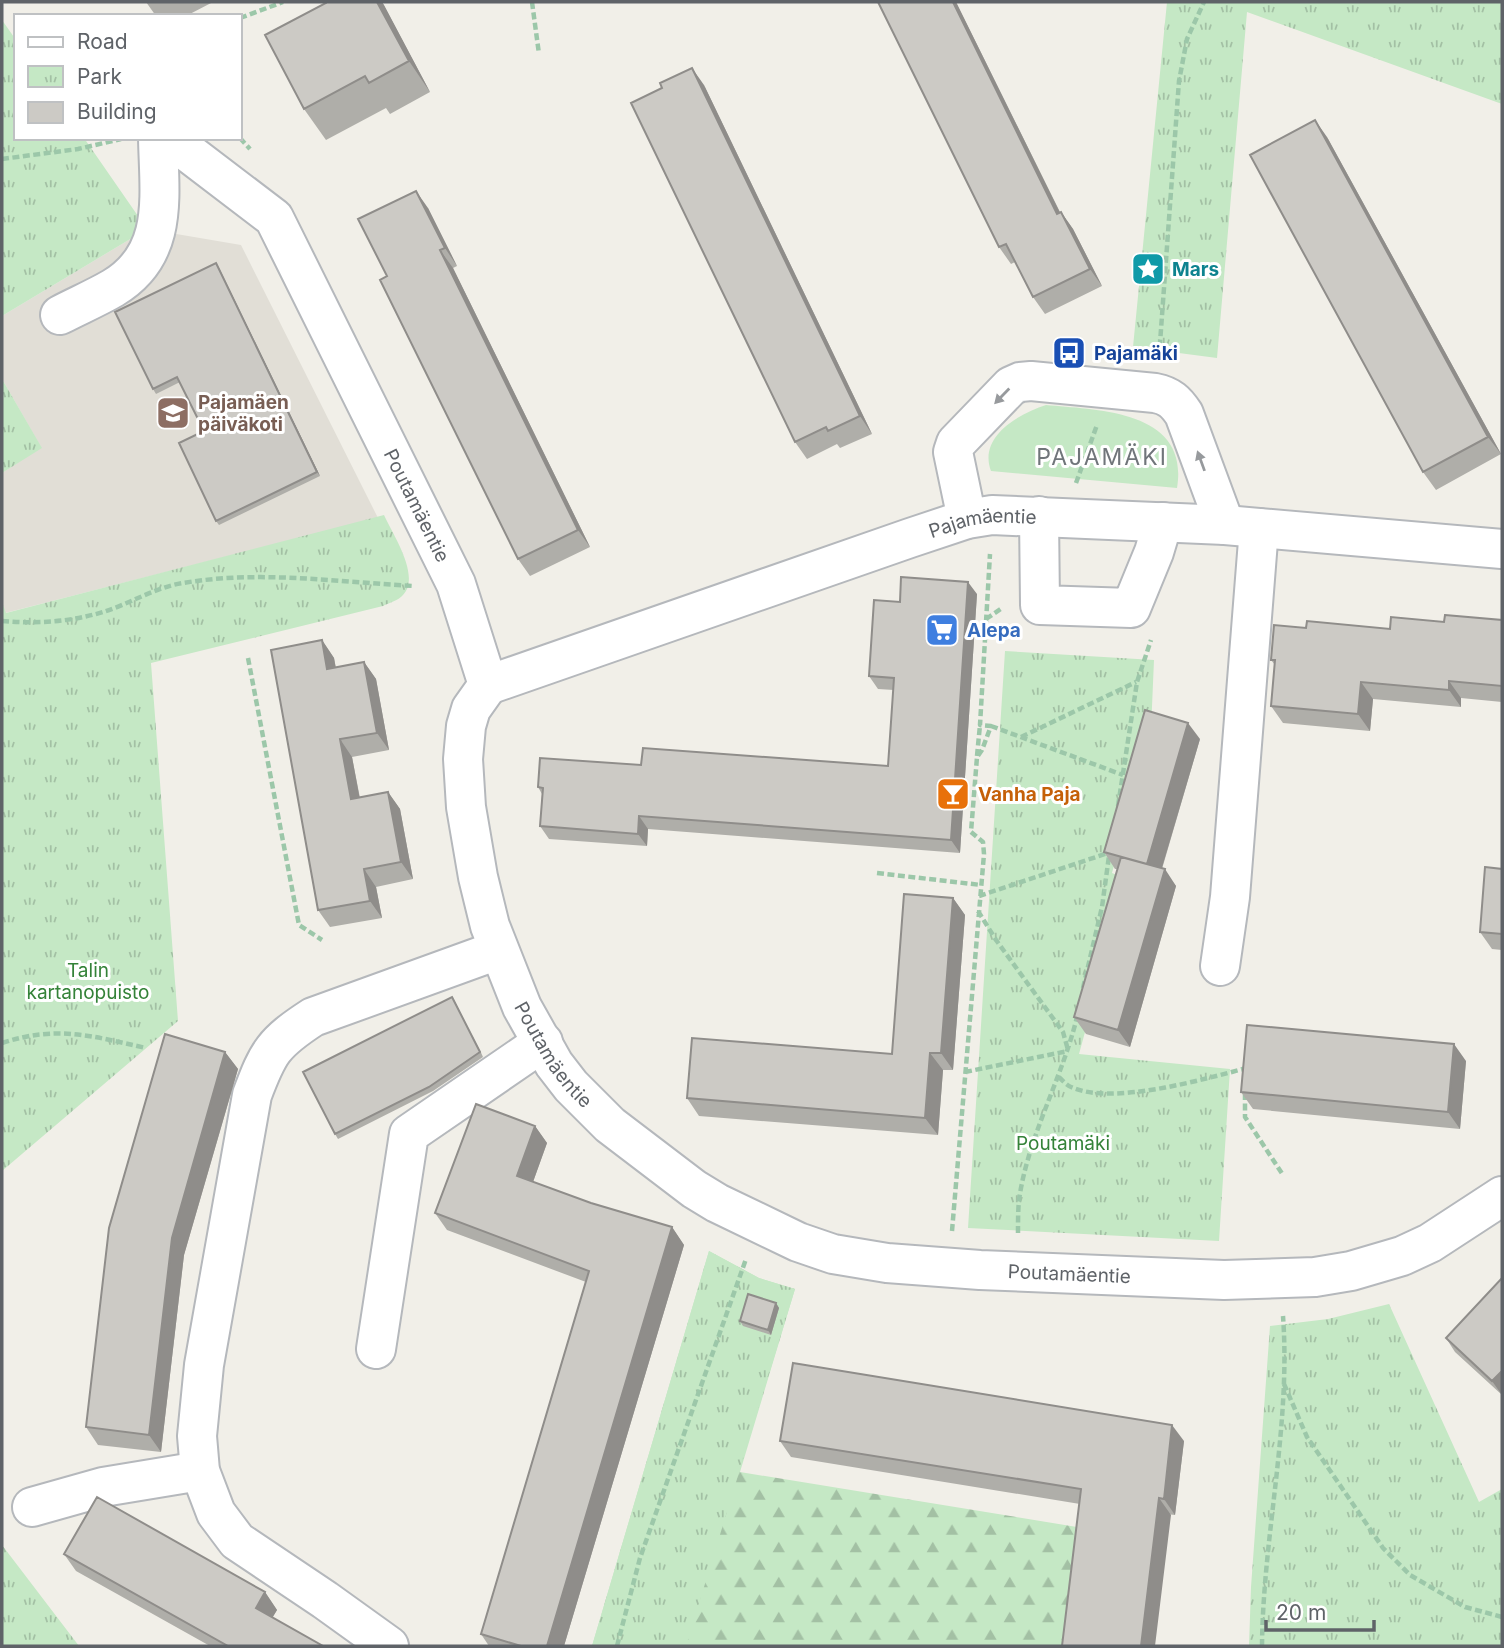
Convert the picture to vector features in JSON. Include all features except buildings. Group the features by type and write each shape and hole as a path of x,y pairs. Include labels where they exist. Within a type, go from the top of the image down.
{"street":[{"path":"60,315 115,287 145,259 153,244 159,220 158,140"},
{"name":"Poutamäentie","path":"172,140 274,218 456,584 488,685 471,709 466,726 463,759 466,807 474,854 498,950 522,1007 554,1064 571,1086 610,1125 694,1189 717,1203 798,1242 833,1254 887,1263 980,1270 1224,1280 1315,1277 1351,1271 1402,1256 1430,1243 1502,1196"},
{"path":"967,519 953,452 956,443 1011,386 1031,381 1155,393 1176,402 1184,414 1242,526 1230,897 1220,966"},
{"name":"Pajamäentie","path":"488,685 909,537 967,519 992,515 1242,526 1502,549"},
{"path":"1052,516 1041,605 1131,608 1163,522"},
{"path":"389,1646 237,1541 216,1513 200,1471 197,1436 204,1365 253,1095 266,1059 285,1035 313,1017 498,950"},
{"path":"376,1349 409,1134 543,1042"},
{"path":"32,1507 103,1487 200,1471"}],"path":[{"path":"242,17 283,2"},
{"path":"532,2 539,54"},
{"path":"1155,393 1179,80 1187,39 1204,2"},
{"path":"2,159 78,149 116,140"},
{"path":"1052,516 1087,450 1112,389"},
{"path":"951,1235 984,854 983,842 971,832 990,554"},
{"path":"2,621 41,624 101,613 180,583 246,575 417,586"},
{"path":"1116,814 1137,682 1154,630"},
{"path":"248,658 299,925 322,940"},
{"path":"1020,737 1137,682"},
{"path":"980,725 991,726 1122,775"},
{"path":"977,757 991,726"},
{"path":"979,896 1110,852 1102,907 1081,999"},
{"path":"877,873 981,885"},
{"path":"978,911 1063,1032 1068,1051"},
{"path":"1021,1241 1018,1236 1019,1202 1025,1169 1068,1051 1078,1012"},
{"path":"2,1043 30,1034 85,1034 146,1048"},
{"path":"965,1072 1068,1051"},
{"path":"1248,1057 1245,1116 1283,1175"},
{"path":"1059,1077 1069,1086 1086,1092 1115,1093 1180,1085 1247,1068"},
{"path":"617,1646 640,1558 746,1258"},
{"path":"1262,1646 1263,1602 1284,1384 1283,1315"},
{"path":"1284,1384 1307,1437 1383,1548 1410,1575 1465,1607 1502,1617"}],"shaded area":[{"name":"Pajamäen päiväkoti","path":"147,229 241,245 378,518 5,613 2,602 2,473 41,447 2,379 2,316"}],"green space":[{"path":"1167,2 1502,2 1502,104 1247,12 1217,358 1133,347"},
{"path":"2,20 14,37 14,140 85,140 147,229 2,316"},
{"path":"2,379 42,448 2,473"},
{"path":"1046,405 1114,413 1136,419 1155,429 1169,443 1177,462 1177,488 991,471 990,447 996,437 1013,421"},
{"name":"Talin kartanopuisto","path":"384,515 404,555 409,577 408,587 399,598 383,606 151,663 178,1021 2,1171 2,602 6,613"},
{"name":"Poutamäki","path":"1005,651 1154,660 1151,730 1112,873 1127,879 1079,1054 1230,1069 1219,1241 968,1228"},
{"path":"709,1251 759,1278 795,1289 740,1472 1077,1527 1063,1646 592,1646"},
{"path":"709,1251 759,1278 795,1289 686,1646 592,1646"},
{"path":"1389,1304 1479,1502 1502,1489 1502,1646 1249,1646 1270,1326 1328,1319"},
{"path":"2,1545 79,1646 2,1646"}],"place":[{"name":"Mars","path":"1148,269"},
{"name":"Pajamäki","path":"1069,353"},
{"name":"Pajamäen päiväkoti","path":"173,413"},
{"name":"Alepa","path":"942,630"},
{"name":"Vanha Paja","path":"953,794"}],"district":[{"name":"PAJAMÄKI","path":"1102,457"}]}
